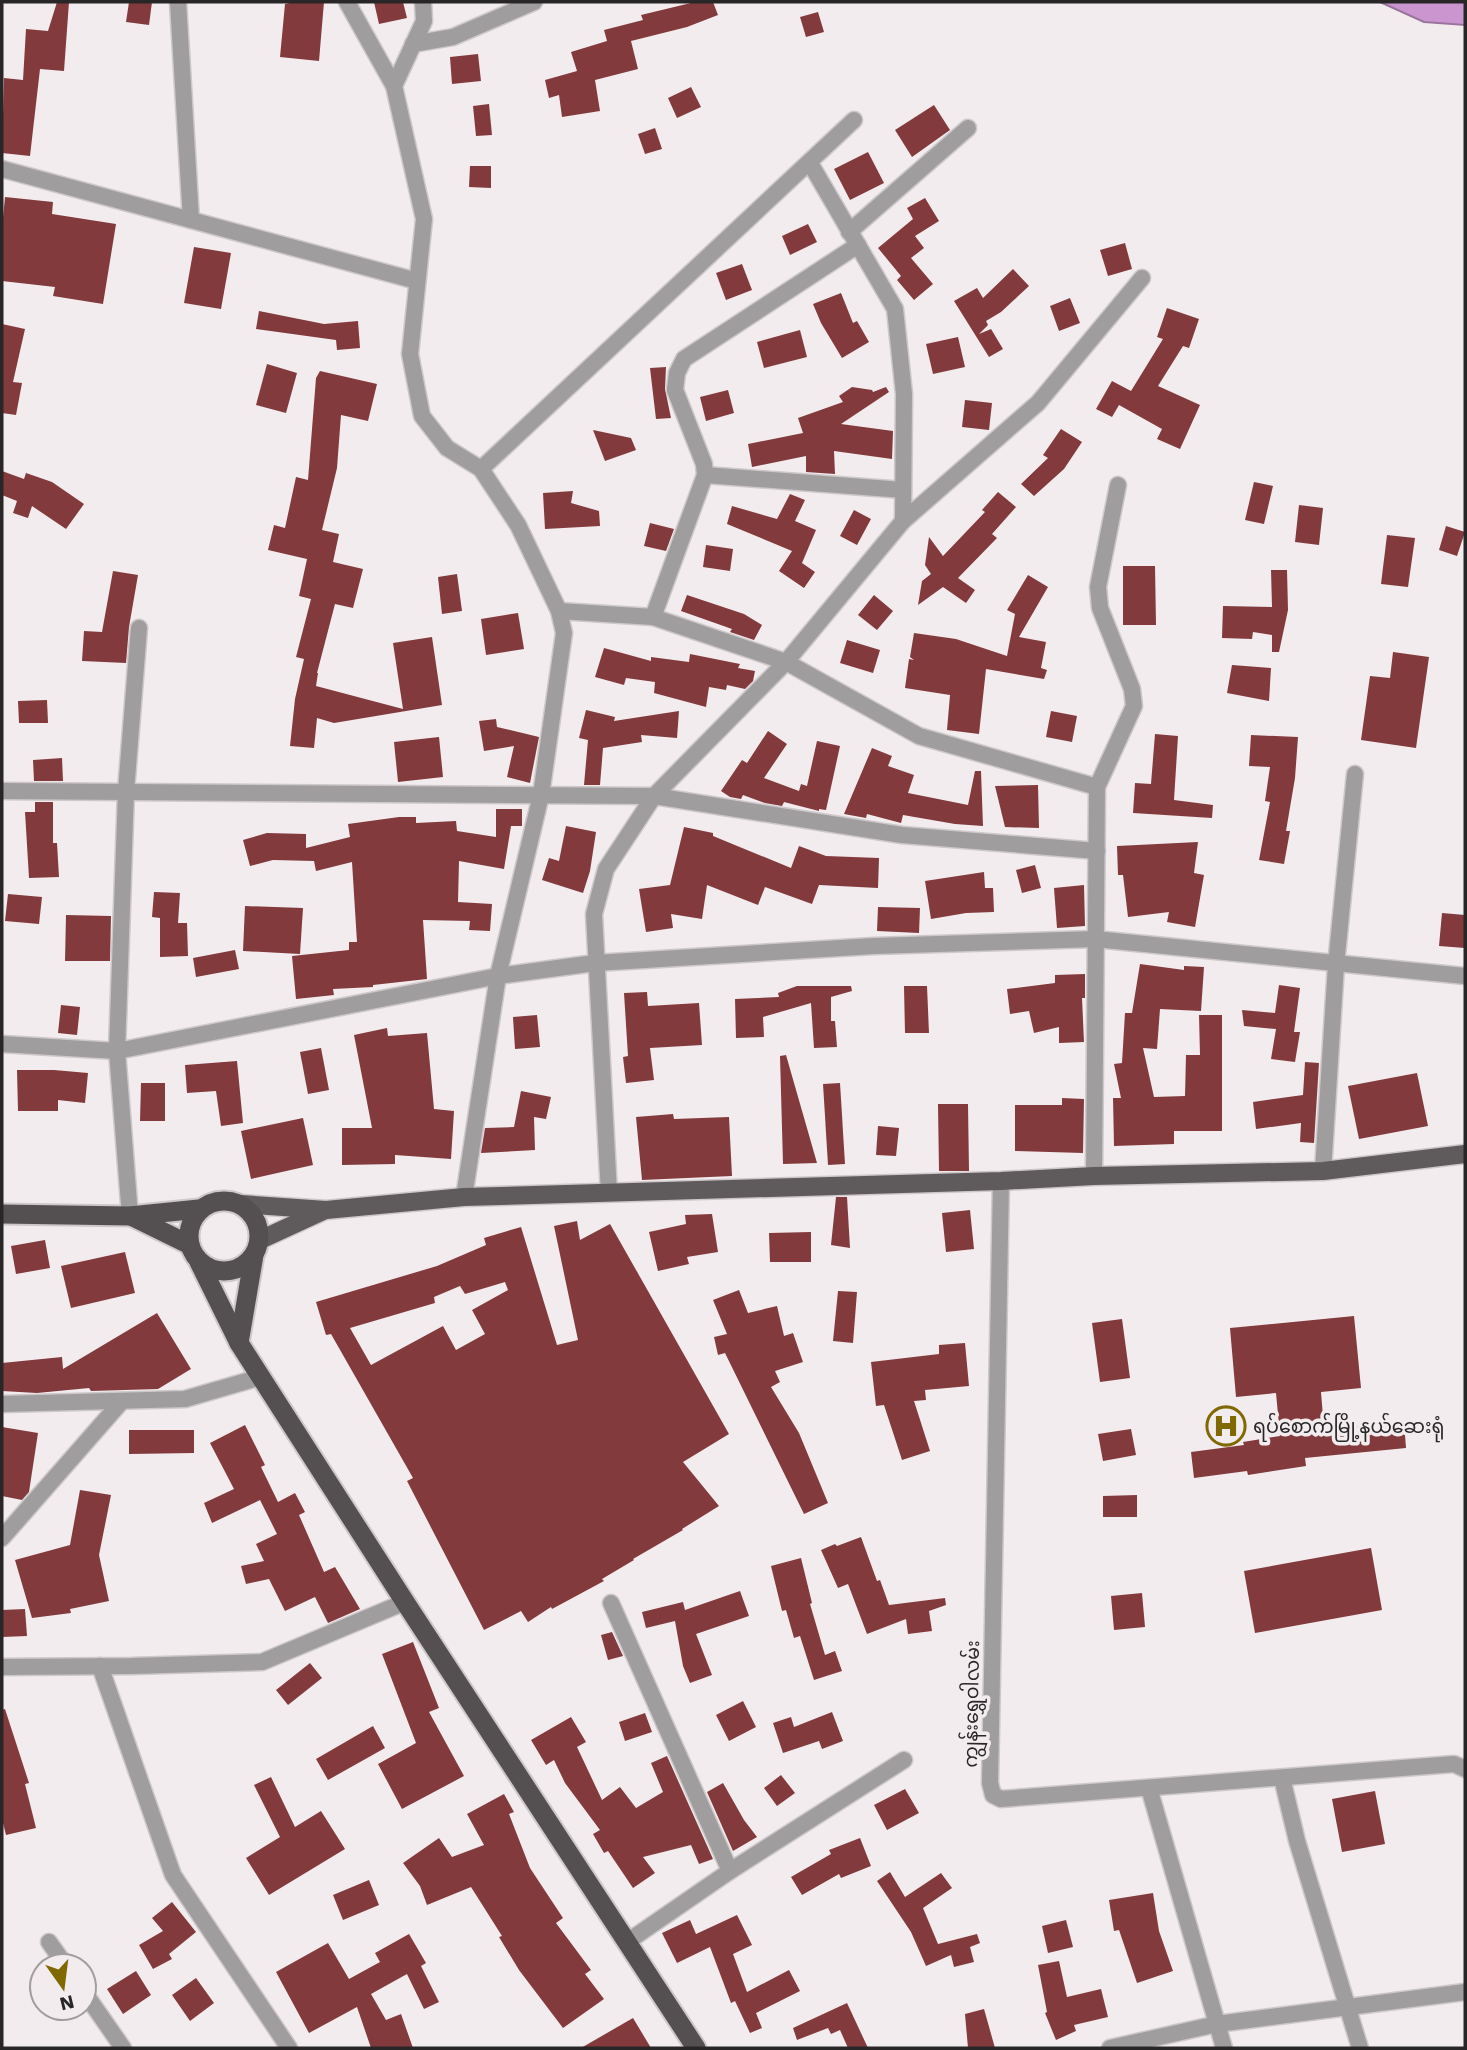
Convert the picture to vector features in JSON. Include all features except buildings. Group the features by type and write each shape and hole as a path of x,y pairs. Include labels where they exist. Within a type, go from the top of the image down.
{"highway":[{"path":"2,1214 130,1216 199,1209 219,1200 241,1205 256,1219 257,1247 239,1343"},
{"path":"188,1244 189,1226 199,1209"},
{"path":"130,1216 188,1244 239,1343 696,2048"},
{"path":"199,1262 213,1270 228,1272 243,1266 257,1247"}],"main road":[{"path":"241,1205 326,1210 464,1196 1323,1171 1465,1154"},
{"path":"257,1247 326,1210"}],"street":[{"path":"178,2 191,220"},
{"path":"347,2 394,86 424,219 410,354 422,416 447,448 481,469 517,525 559,611 564,633 541,795 498,976 464,1196"},
{"path":"394,86 424,21 423,2"},
{"path":"413,44 453,37 534,2"},
{"path":"481,469 853,120"},
{"path":"653,617 705,475 704,464 676,390 677,373 684,359 853,238 968,128"},
{"path":"810,163 895,309 904,394 903,522"},
{"path":"2,169 417,281"},
{"path":"609,1193 594,914 606,869 654,796 786,662 903,522 1038,402 1142,278"},
{"path":"705,475 903,490"},
{"path":"1094,1176 1097,787 1134,706 1132,689 1100,608 1098,587 1118,485"},
{"path":"559,611 653,617 786,662 919,736 1097,787"},
{"path":"130,1216 117,1051 126,791 139,628"},
{"path":"1323,1171 1336,965 1355,774"},
{"path":"2,790 654,796 902,835 1097,851"},
{"path":"2,1044 117,1051 498,976 595,963 874,946 1095,939 1465,976"},
{"name":"ကျွန်းရွှေဝါလမ်း","path":"1001,1181 990,1783 993,1795 1001,1799 1454,1765 1465,1769"},
{"path":"2,1404 185,1399 261,1377"},
{"path":"2,1538 122,1401"},
{"path":"2,1667 262,1662 405,1602"},
{"path":"611,1603 730,1871"},
{"path":"100,1665 173,1875 289,2048"},
{"path":"627,1942 730,1871 904,1760"},
{"path":"1282,1778 1297,1841 1360,2048"},
{"path":"1149,1788 1224,2048"},
{"path":"50,1942 57,1952"},
{"path":"1110,2048 1217,2024 1465,1992"},
{"path":"98,2012 123,2048"}],"shaded area":[{"path":"1380,2 1465,2 1465,25 1424,22"}],"place":[{"name":"ရပ်စောက်မြို့နယ်ဆေးရုံ","path":"1226,1426"}]}
